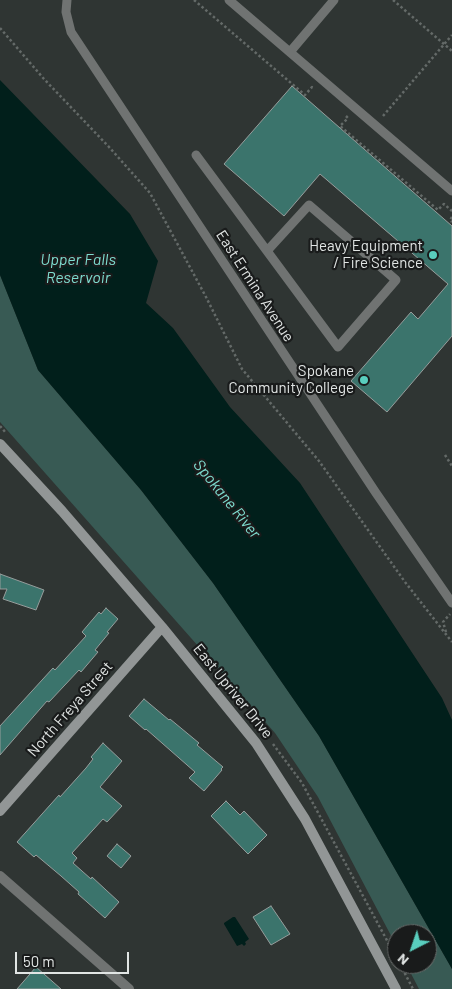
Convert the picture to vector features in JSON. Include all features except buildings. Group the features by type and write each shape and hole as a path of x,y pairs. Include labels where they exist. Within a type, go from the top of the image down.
{"street":[{"name":"East Upriver Drive","path":"0,444 62,511 162,627 256,743 305,819 396,989"},
{"name":"North Freya Street","path":"0,811 162,627"},
{"path":"0,876 129,989"}],"lane":[{"name":"East Ermina Avenue","path":"67,0 66,12 71,32 376,493 452,603"},
{"path":"229,0 452,190"},
{"path":"290,52 334,0"},
{"path":"196,155 267,251 338,346 396,280 309,205 267,251"}],"path":[{"path":"194,0 305,95 312,87 319,93"},
{"path":"393,0 452,51"},
{"path":"0,28 44,79 150,193 242,369 319,461 404,582 452,642"},
{"path":"374,125 452,36"},
{"path":"340,112 348,118 340,126 438,210 444,204 452,211"},
{"path":"452,217 450,220 452,222"},
{"path":"445,456 452,466"},
{"path":"448,636 443,622 452,611"},
{"path":"405,974 413,989"}],"green space":[{"path":"0,275 38,370 141,490 213,583 319,736 426,924 387,924 387,928 318,797 275,733 0,422"},
{"path":"437,943 452,969 452,989 419,989 411,974 437,974"}],"water":[{"name":"Upper Falls Reservoir","path":"0,80 130,214 158,261 146,303 173,328 230,407 300,483 442,698 452,720 452,969 437,943 437,924 426,924 319,736 213,583 141,490 38,370 0,275"},
{"path":"235,917 249,939 245,942 244,946 242,944 237,946 224,924"}],"place":[{"name":"Heavy Equipment / Fire Science","path":"433,255"},
{"name":"Spokane Community College","path":"364,380"}],"water label":[{"name":"Spokane River","path":"227,499"}]}
